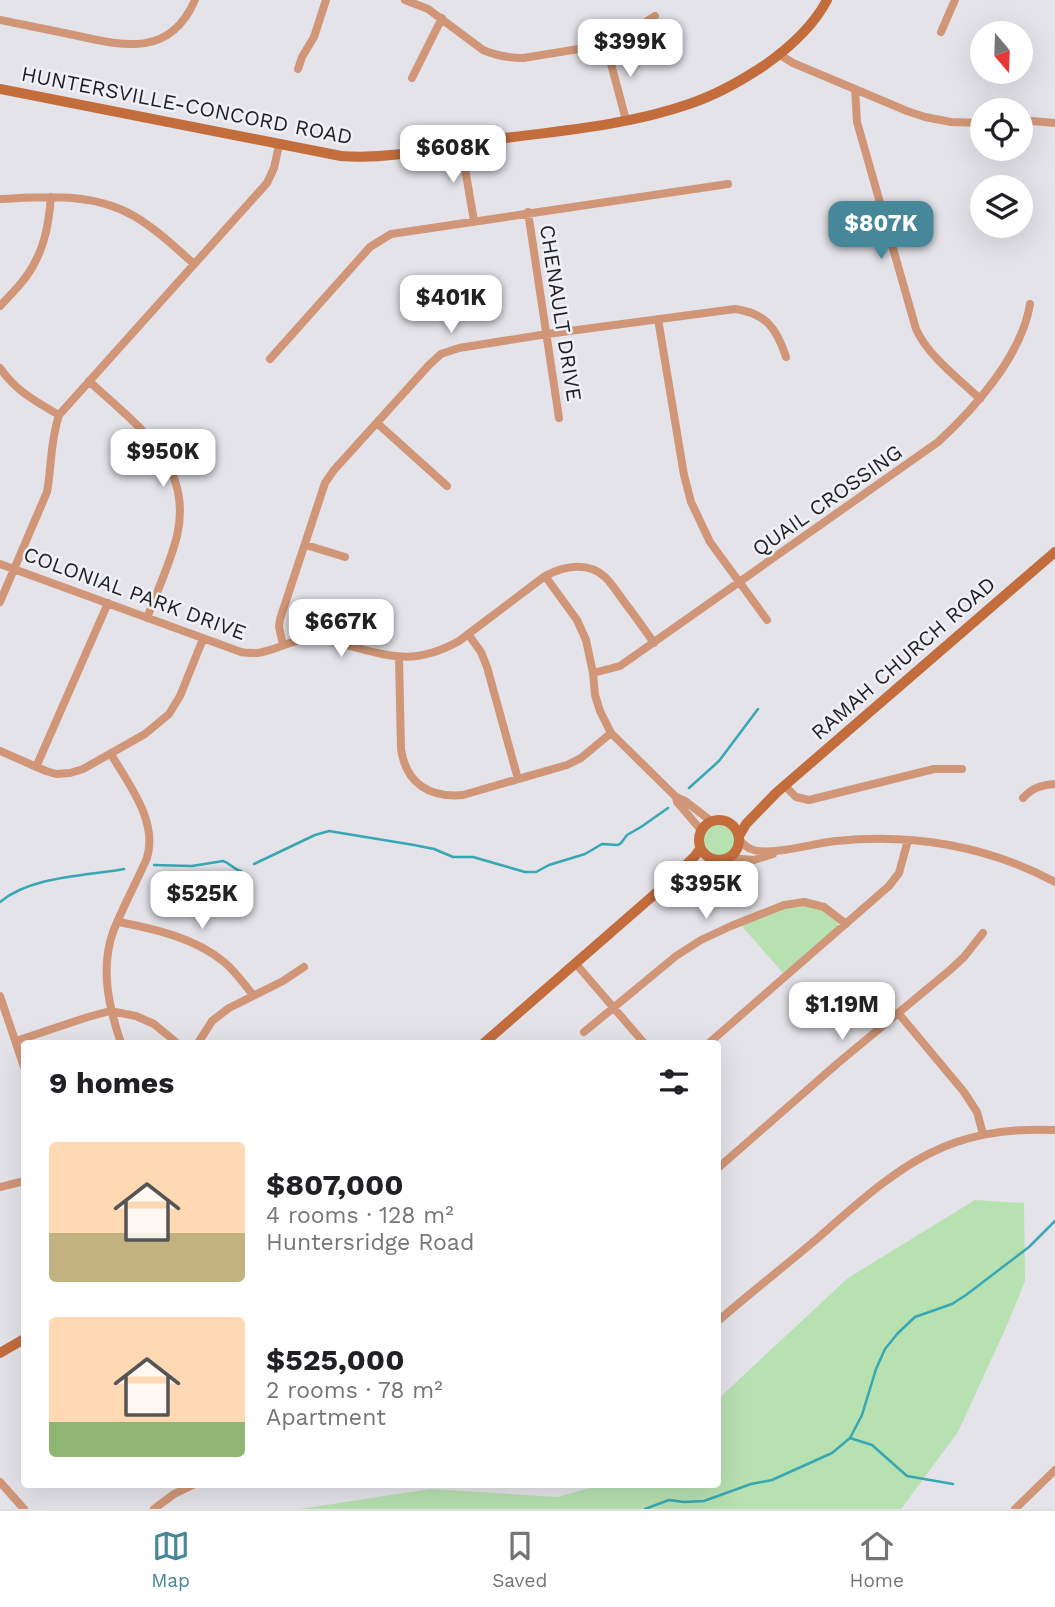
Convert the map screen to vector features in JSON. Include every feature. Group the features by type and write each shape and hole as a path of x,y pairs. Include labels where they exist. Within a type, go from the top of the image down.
{"main road":[{"name":"HUNTERSVILLE-CONCORD ROAD","path":"0,89 279,145 341,156 372,157 626,120 664,112 707,97 742,80 780,55 810,25 827,0"},
{"name":"RAMAH CHURCH ROAD","path":"731,823 780,789 1055,552"},
{"name":"RAMAH CHURCH ROAD","path":"729,858 737,849 746,824 780,789"},
{"path":"729,858 710,858 700,849 701,830 710,821 722,820 731,823 739,838"},
{"path":"487,1040 663,887 700,849"},
{"path":"663,887 710,858"},
{"path":"0,1353 21,1341"}],"street":[{"path":"0,20 123,44 145,44 175,30 187,16 195,0"},
{"path":"298,69 314,37 326,0"},
{"path":"405,0 428,9 483,50 500,57 523,58 606,45 621,41 655,16"},
{"path":"941,32 955,0"},
{"path":"412,78 442,18"},
{"path":"606,45 626,120"},
{"path":"780,55 793,63 925,117 970,123"},
{"path":"855,89 857,122 916,329 931,352 980,399"},
{"path":"1033,121 1055,123"},
{"path":"0,603 47,492 51,443 59,415 267,183 274,168 279,145"},
{"path":"461,145 474,221"},
{"path":"270,359 370,247 391,234 729,184"},
{"path":"0,306 35,263 49,221 51,197"},
{"path":"0,198 82,198 110,206 132,215 156,231 194,264"},
{"name":"CHENAULT DRIVE","path":"528,212 559,418"},
{"name":"QUAIL CROSSING","path":"593,673 620,666 928,450 980,399 1003,368 1028,319 1030,304"},
{"path":"283,645 280,619 325,483 441,354 459,348 547,334 724,310 743,310 772,326 786,357"},
{"path":"658,319 691,502 710,542 767,620"},
{"path":"0,368 22,393 59,415"},
{"path":"89,381 154,442 165,456 174,475 179,495 180,518 177,536 147,618"},
{"path":"377,423 447,486"},
{"path":"306,545 345,557"},
{"name":"COLONIAL PARK DRIVE","path":"0,564 241,653 258,653 300,639 312,638 399,657 419,656 450,646 545,576 556,570 579,566 604,576 654,643"},
{"path":"545,576 577,620 586,640 595,695 611,733 676,797 710,821"},
{"path":"36,767 108,603"},
{"path":"468,634 481,652 487,667 518,779"},
{"path":"0,751 56,774 83,769 111,754 145,734 169,714 180,696 203,639"},
{"path":"399,657 403,761 415,781 435,794 463,794 567,765 581,758 611,733"},
{"path":"111,754 143,811 150,838 147,858 111,942 107,972 110,1011 120,1040"},
{"path":"780,789 809,800 934,769 962,769"},
{"path":"1023,798 1040,786 1055,785"},
{"path":"676,797 677,802 701,830"},
{"path":"739,838 747,848 764,852 846,840 938,843 992,854 1055,882"},
{"path":"712,1040 894,881 902,866 908,840"},
{"path":"729,858 754,860 783,850"},
{"path":"584,1032 662,967 715,933 795,902 814,903 832,912 846,924"},
{"path":"119,922 191,941 225,962 253,995"},
{"path":"721,1165 950,970 983,933"},
{"path":"576,964 642,1040"},
{"path":"200,1040 212,1021 229,1008 283,981 304,967"},
{"path":"0,996 21,1057"},
{"path":"16,1041 110,1011 136,1016 153,1024 173,1040"},
{"path":"899,1014 964,1092 977,1112 983,1134"},
{"path":"721,1318 903,1167 959,1140 983,1134 1028,1129 1055,1130"},
{"path":"0,1187 21,1182"},
{"path":"1014,1509 1055,1470"},
{"path":"0,1482 24,1509"},
{"path":"155,1509 187,1488"}],"green space":[{"path":"719,820 727,821 733,826 738,832 738,848 733,854 727,859 719,860 711,859 705,854 700,848 699,840 700,832 705,826 711,821"},
{"path":"800,905 820,908 837,922 838,926 783,973 741,925"},
{"path":"975,1200 1024,1203 1025,1281 958,1432 901,1509 300,1509 430,1489 557,1497 590,1488 721,1488 721,1396 848,1278"}],"waterway":[{"path":"689,788 719,761 758,709"},
{"path":"254,864 329,831 414,845 453,857 473,857 525,872 536,872 585,854 602,844 618,845 627,835 668,808"},
{"path":"154,865 192,866 223,861 241,871"},
{"path":"0,902 13,893 43,882 124,869"},
{"path":"645,1509 669,1500 704,1501 751,1484 772,1480 832,1453 850,1438 862,1415 885,1349 898,1333 915,1317 952,1304 966,1295 1029,1247 1055,1221"},
{"path":"850,1438 872,1445 907,1476 953,1484"}]}
